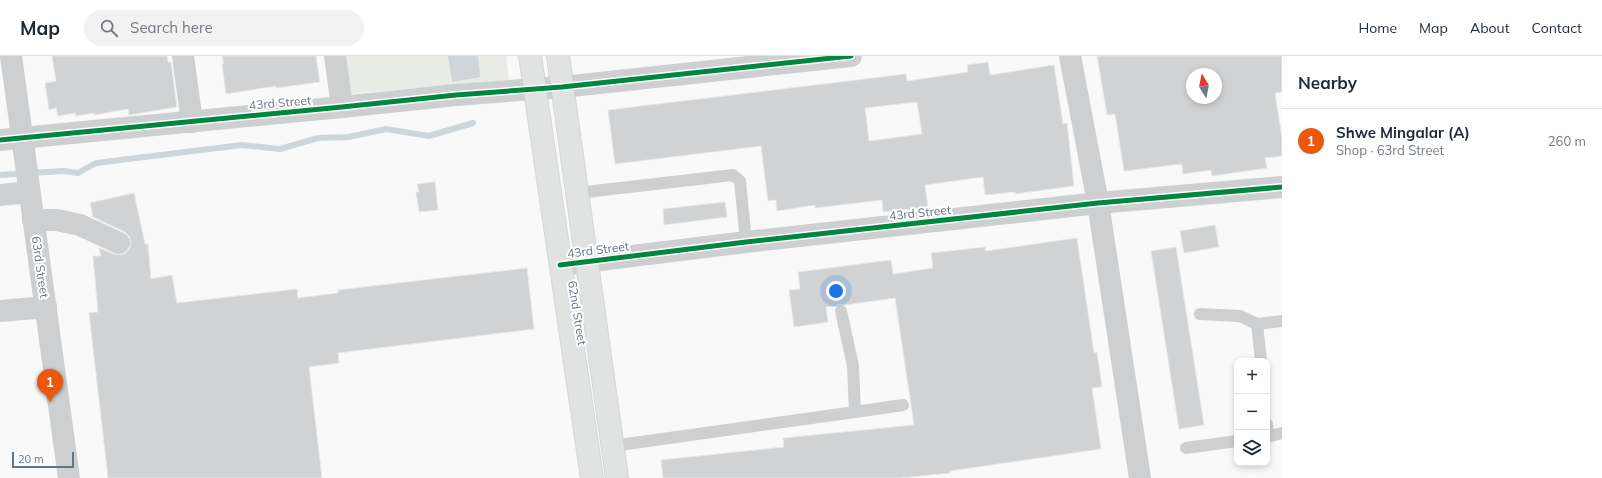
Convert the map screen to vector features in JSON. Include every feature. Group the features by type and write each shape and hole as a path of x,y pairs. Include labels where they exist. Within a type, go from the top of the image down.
{"main road":[{"name":"62nd Street","path":"530,56 592,478"},
{"name":"62nd Street","path":"558,56 617,478"}],"street":[{"name":"63rd Street","path":"11,56 69,478"},
{"path":"183,56 192,122"},
{"path":"335,56 342,108"},
{"name":"43rd Street","path":"0,140 342,108 450,95 562,87 746,62 851,56"},
{"path":"1070,56 1098,203 1140,478"},
{"path":"0,195 28,187"},
{"name":"43rd Street","path":"560,265 746,242 1098,203 1282,187"},
{"path":"33,220 57,220 80,225 119,243"},
{"path":"0,311 46,307"}],"lane":[{"path":"577,194 733,175 740,181 746,242"},
{"path":"841,311 853,366 855,412"},
{"path":"1200,314 1240,316 1257,324 1282,321"},
{"path":"1257,324 1261,358"},
{"path":"612,446 903,405"},
{"path":"1270,432 1282,433"},
{"path":"1186,448 1234,441"}],"shaded area":[{"path":"346,56 506,56 509,80 348,94"},
{"path":"448,56 478,56 480,77 452,82"}],"building":[{"path":"52,56 167,56 168,62 171,62 177,107 129,115 128,109 94,115 94,113 76,116 75,113 58,116 56,108 49,110 45,83 56,81"},
{"path":"222,56 316,56 320,82 276,88 276,86 226,94"},
{"path":"1097,56 1282,56 1282,92 1275,93 1282,138 1282,156 1265,158 1267,168 1212,176 1211,170 1183,174 1182,164 1124,171 1115,114 1107,115"},
{"path":"988,62 990,75 1054,65 1063,124 1067,123 1074,186 1015,194 1015,192 985,195 983,177 925,185 928,207 883,212 882,200 815,208 815,205 777,211 776,200 768,201 761,146 615,164 608,110 906,74 907,81 968,72 967,65","holes":["917,102 922,134 869,141 865,108"]},
{"path":"435,182 438,210 419,212 416,192 419,192 417,184"},
{"path":"134,193 145,244 148,244 151,279 172,275 177,303 297,289 298,298 338,293 338,290 527,268 534,329 338,353 339,363 309,367 322,478 108,478 89,313 98,312 93,256 101,256 99,248 121,255 126,253 130,248 131,242 129,236 125,232 93,217 90,203"},
{"path":"725,202 727,217 664,225 663,209"},
{"path":"1215,225 1219,247 1184,253 1180,231"},
{"path":"1077,238 1094,353 1097,352 1102,387 1092,388 1101,449 950,471 950,473 901,478 663,478 661,460 784,447 783,438 914,425 895,298 826,307 828,322 794,327 789,290 800,289 798,272 891,260 893,274 933,268 931,253 985,247 986,251"},
{"path":"1176,247 1204,425 1179,429 1151,251"}],"waterway":[{"path":"0,175 63,171 78,173 96,163 242,145 280,149 318,138 349,137 386,129 429,136 473,123"}],"cycle path":[{"path":"0,140 456,95 562,87 851,56"},
{"path":"560,265 746,242 1098,203 1282,187"}],"place":[{"name":"Shwe Mingalar (A)","path":"50,402"}]}
